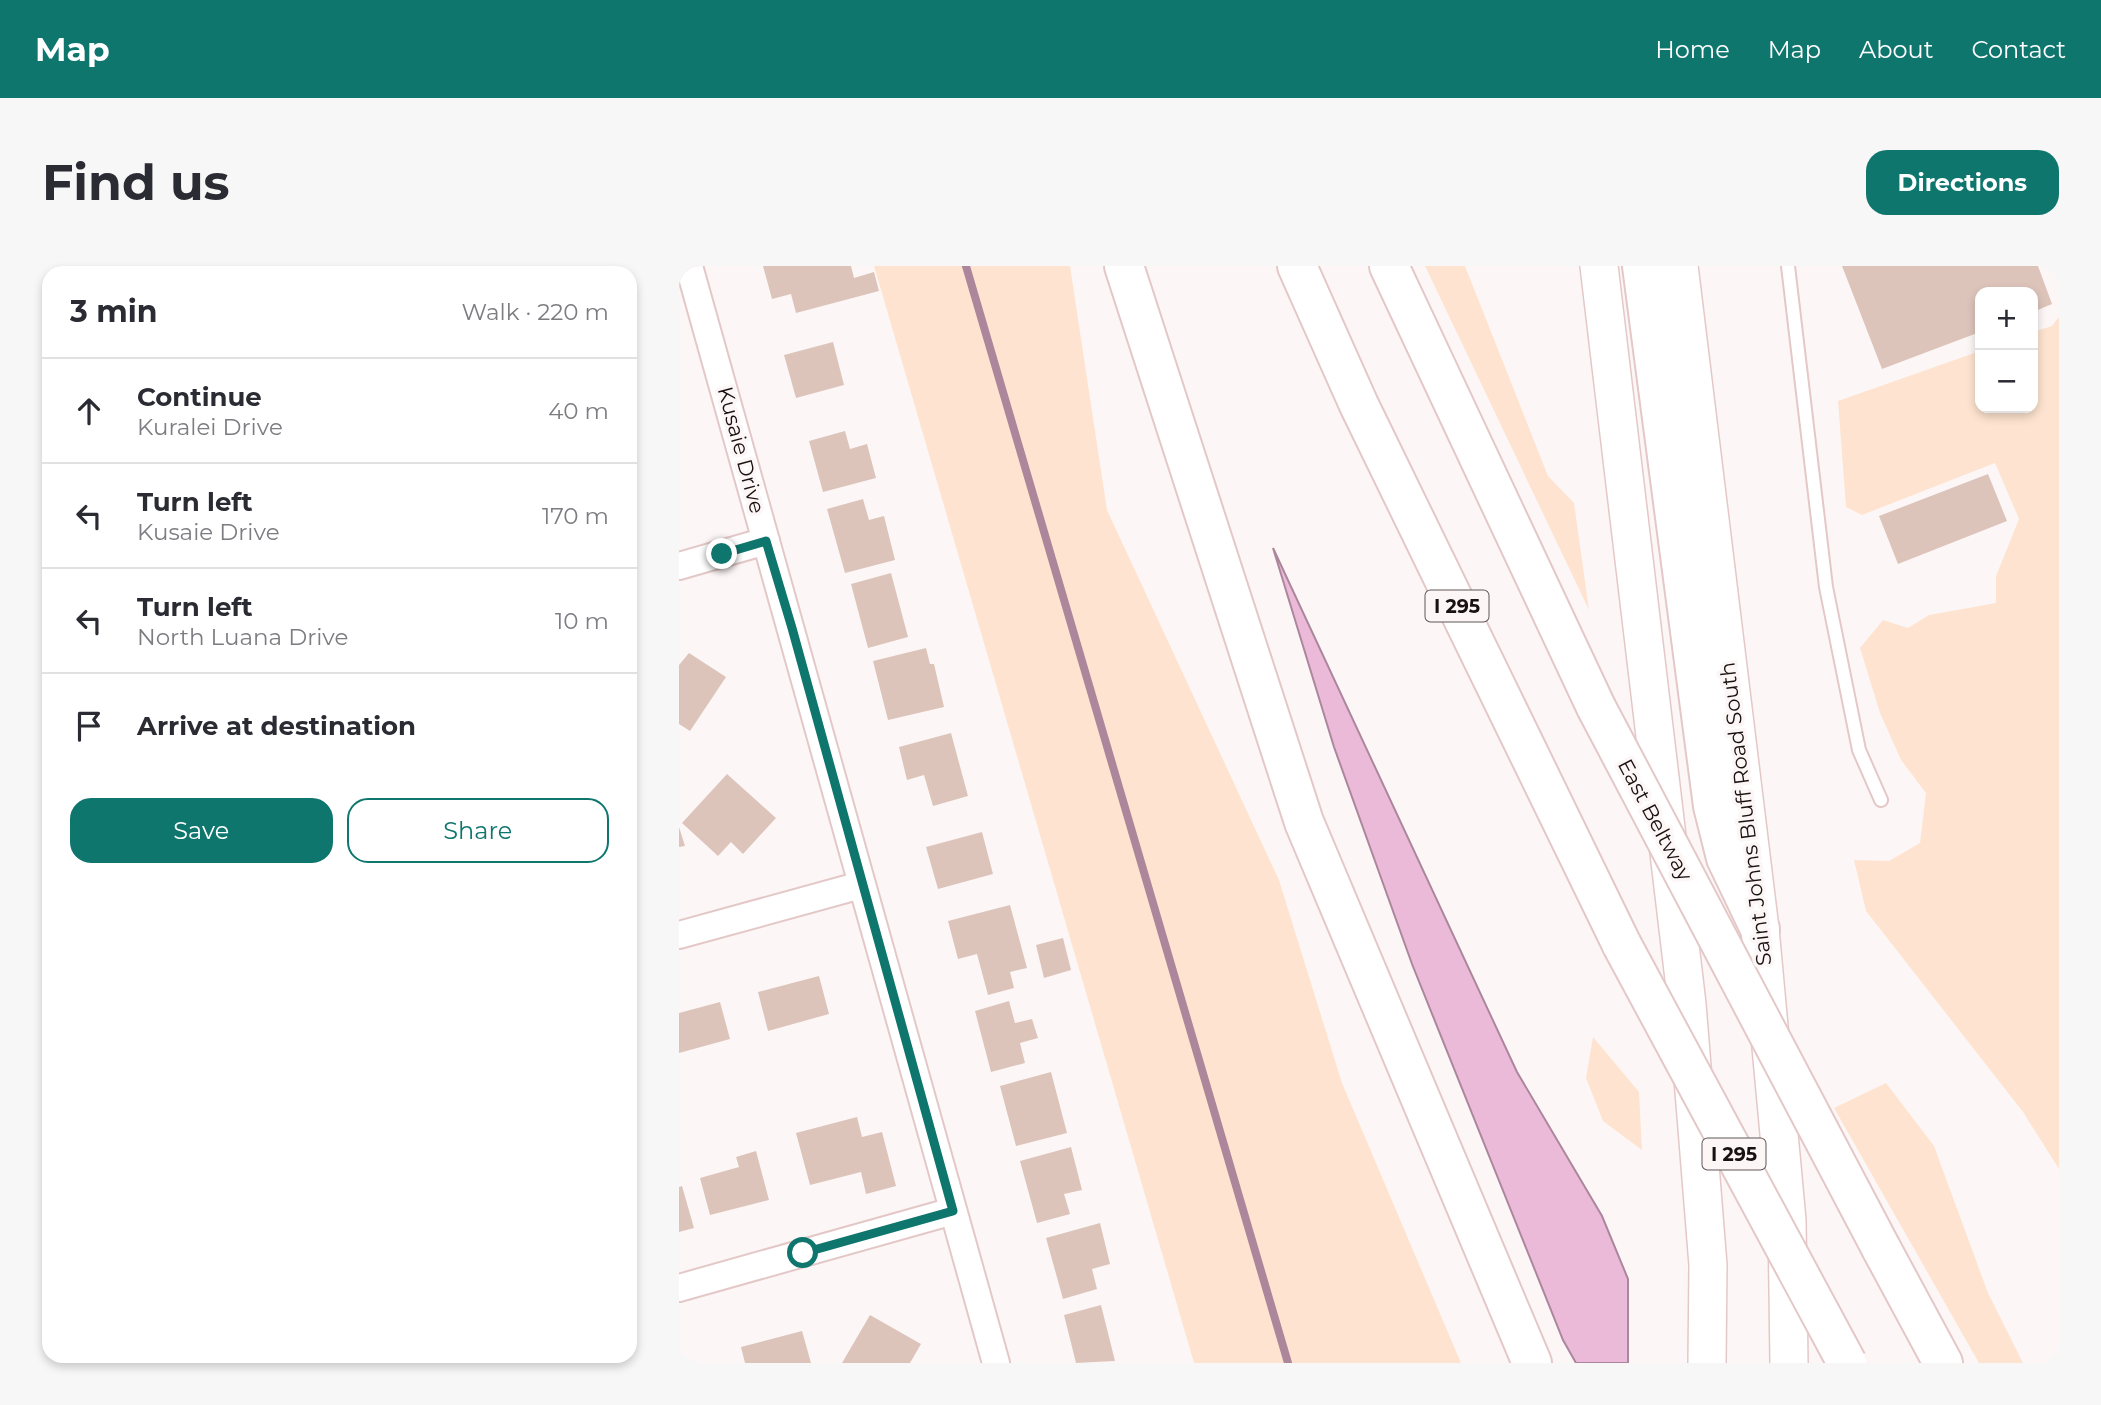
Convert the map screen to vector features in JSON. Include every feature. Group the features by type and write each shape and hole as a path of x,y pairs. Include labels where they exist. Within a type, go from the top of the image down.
{"highway":[{"path":"1124,266 1304,822 1532,1363"},
{"name":"I 295","path":"1297,266 1359,405 1622,945 1846,1363"},
{"name":"East Beltway","path":"1388,266 1596,707 1943,1363"},
{"path":"1642,266 1713,806 1726,858 1760,929"}],"main road":[{"path":"1599,266 1687,1004 1708,1265 1707,1363"},
{"name":"Saint Johns Bluff Road South","path":"1679,266 1760,929 1787,1220 1790,1363"}],"street":[{"name":"Kusaie Drive","path":"689,266 996,1363"},
{"path":"679,566 766,541"},
{"path":"679,935 861,885"},
{"path":"679,1288 953,1211"}],"lane":[{"path":"1788,266 1826,587 1859,750 1881,800"}],"shaded area":[{"path":"874,266 1070,266 1107,510 1279,880 1342,1083 1461,1363 1194,1363"},
{"path":"1425,266 1465,266 1548,476 1574,503 1589,610"},
{"path":"2059,317 2059,1169 2023,1112 1866,911 1854,860 1889,861 1920,843 1926,793 1901,760 1880,713 1860,648 1883,620 1908,628 1929,615 1996,603 1996,576 2019,519 1995,463 1862,515 1846,507 1838,401 1975,353 1975,413 2038,413 2038,330 2052,326"},
{"path":"1273,548 1517,1072 1602,1216 1628,1279 1628,1363 1576,1363 1563,1340 1412,964 1334,747"},
{"path":"1593,1037 1639,1092 1642,1150 1603,1121 1586,1078"},
{"path":"1886,1083 1934,1146 1988,1293 2023,1363 1979,1363 1834,1108"}],"building":[{"path":"763,266 851,266 854,278 874,272 879,291 796,313 791,294 772,299"},
{"path":"1842,266 2038,266 2052,304 2038,310 2038,287 1975,287 1975,334 1882,369"},
{"path":"833,342 844,385 796,398 784,355"},
{"path":"845,431 850,449 867,444 876,478 823,492 809,441"},
{"path":"1988,474 2007,521 1898,564 1879,516"},
{"path":"863,499 869,520 884,516 895,560 845,573 827,509"},
{"path":"891,573 908,637 868,648 851,584"},
{"path":"926,648 930,664 934,664 944,707 888,720 873,661"},
{"path":"689,653 726,677 690,731 679,724 679,665"},
{"path":"951,733 968,796 933,806 924,775 907,780 899,747"},
{"path":"727,774 776,818 743,854 731,842 718,856 682,823"},
{"path":"679,827 685,846 679,847"},
{"path":"982,832 993,874 938,889 926,847"},
{"path":"1010,905 1027,968 1010,972 1014,988 988,995 977,954 958,959 948,921"},
{"path":"1063,938 1071,970 1044,978 1036,945"},
{"path":"819,976 829,1014 768,1031 758,992"},
{"path":"1009,1001 1015,1023 1032,1019 1038,1038 1020,1043 1025,1063 991,1072 975,1011"},
{"path":"720,1002 730,1039 679,1053 679,1013"},
{"path":"1051,1072 1067,1133 1016,1146 1000,1086"},
{"path":"857,1117 862,1137 882,1132 896,1186 866,1194 861,1172 810,1185 796,1133"},
{"path":"1071,1147 1082,1190 1064,1194 1070,1214 1037,1223 1020,1161"},
{"path":"756,1151 769,1200 710,1215 700,1178 739,1167 736,1157"},
{"path":"682,1186 694,1228 679,1232 679,1187"},
{"path":"1100,1223 1110,1264 1092,1269 1097,1289 1063,1299 1046,1238"},
{"path":"1101,1305 1115,1361 1076,1363 1064,1315"},
{"path":"870,1315 921,1344 910,1363 842,1363"},
{"path":"802,1331 811,1363 745,1363 741,1347"}],"waterway":[{"path":"966,266 1288,1363"}],"route":[{"path":"722,554 766,541 953,1211 803,1253"}]}
